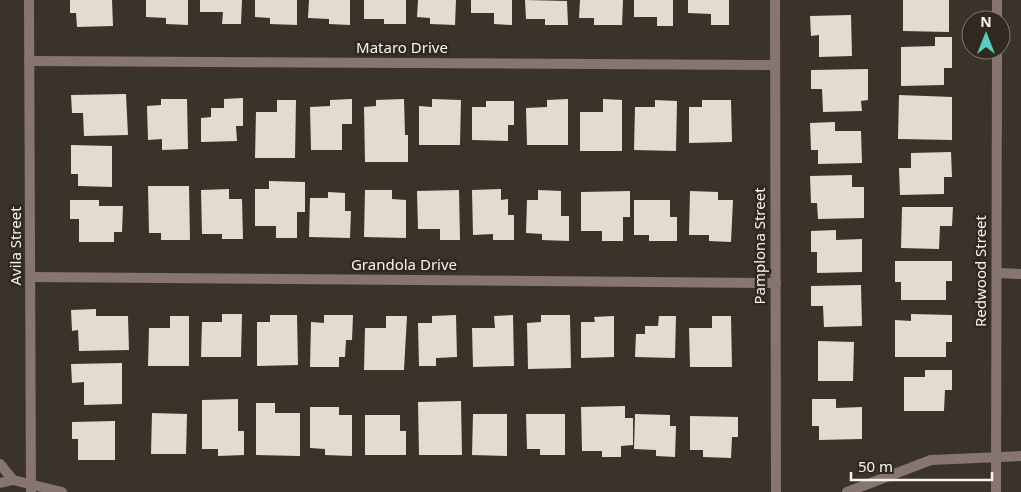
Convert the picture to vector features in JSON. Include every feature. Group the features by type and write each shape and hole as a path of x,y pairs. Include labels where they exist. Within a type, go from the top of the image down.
{"street":[{"name":"Avila Street","path":"29,0 30,489"},
{"name":"Pamplona Street","path":"775,0 776,492"},
{"name":"Redwood Street","path":"996,60 996,492"},
{"name":"Mataro Drive","path":"29,61 775,65"},
{"path":"996,273 1021,274"},
{"name":"Grandola Drive","path":"31,277 776,283"},
{"path":"847,492 931,460 1021,456"},
{"path":"0,464 13,480 30,489 62,492"},
{"path":"0,483 13,480"}],"building":[{"path":"70,0 112,0 113,26 77,27 76,13 70,13"},
{"path":"146,0 188,0 188,25 166,24 166,18 146,17"},
{"path":"200,0 242,0 241,24 222,24 223,12 200,12"},
{"path":"255,0 297,0 297,25 270,24 270,18 255,17"},
{"path":"309,0 350,0 350,25 329,24 329,19 308,18"},
{"path":"364,0 406,0 406,24 384,24 384,19 364,19"},
{"path":"418,0 456,0 455,25 430,24 430,18 417,17"},
{"path":"471,0 512,0 512,25 494,24 494,13 471,13"},
{"path":"525,0 567,1 568,25 545,25 545,19 526,19"},
{"path":"580,0 623,0 622,25 594,25 594,18 579,18"},
{"path":"634,0 673,0 673,26 657,26 657,17 634,17"},
{"path":"688,0 729,0 729,25 711,25 711,14 688,13"},
{"path":"903,0 949,0 949,32 903,31"},
{"path":"851,15 852,56 819,57 819,35 811,36 810,16"},
{"path":"935,37 952,37 952,68 944,68 944,85 901,86 901,47 935,46"},
{"path":"868,69 868,100 861,101 862,111 823,112 822,89 811,89 811,70"},
{"path":"126,94 128,135 84,136 83,113 72,113 71,95"},
{"path":"899,95 952,97 952,140 898,139"},
{"path":"243,98 243,126 236,126 237,141 201,142 201,118 211,117 211,108 224,108 224,99"},
{"path":"161,99 187,99 188,149 162,150 162,139 148,140 147,106 161,105"},
{"path":"352,99 352,124 342,124 342,150 311,150 310,107 330,106 330,100"},
{"path":"404,99 405,135 408,135 408,162 365,162 364,107 376,106 376,100"},
{"path":"432,99 461,100 460,145 419,145 419,106 432,107"},
{"path":"568,99 568,145 527,145 526,108 547,107 547,100"},
{"path":"603,99 622,100 622,151 580,151 580,112 603,112"},
{"path":"277,100 296,100 295,158 255,158 256,112 277,112"},
{"path":"655,100 677,101 676,151 634,150 635,107 655,107"},
{"path":"702,100 731,100 732,142 689,143 689,107 702,107"},
{"path":"486,101 514,101 514,125 508,125 508,141 472,140 472,107 486,107"},
{"path":"835,122 835,131 861,131 862,163 818,164 818,150 811,150 810,123"},
{"path":"71,145 112,146 112,187 78,186 78,174 71,174"},
{"path":"951,152 952,177 944,177 944,194 900,195 899,168 911,168 911,153"},
{"path":"852,175 852,187 864,187 864,218 818,219 817,203 811,203 810,176"},
{"path":"269,181 305,182 305,212 297,212 297,238 276,238 276,226 255,226 255,189 269,189"},
{"path":"148,186 189,186 190,240 161,240 161,233 149,233"},
{"path":"229,189 229,199 242,199 243,239 222,239 222,234 202,234 201,190"},
{"path":"501,189 501,200 508,199 508,215 514,215 514,240 493,240 493,234 473,235 472,190"},
{"path":"365,190 392,190 392,199 406,200 406,238 364,237"},
{"path":"459,190 460,240 440,240 440,229 418,229 417,191"},
{"path":"538,190 561,191 561,216 569,216 569,241 542,240 542,234 526,233 527,200 538,200"},
{"path":"630,191 630,217 623,217 623,241 602,241 602,231 581,231 581,192"},
{"path":"690,191 718,192 718,200 733,200 731,242 709,241 709,235 689,235"},
{"path":"328,192 345,193 345,211 351,211 350,238 309,237 310,198 328,198"},
{"path":"70,200 99,200 99,206 123,206 122,232 114,232 114,242 79,242 79,219 70,219"},
{"path":"634,200 670,200 670,217 677,217 677,241 649,241 649,235 634,235"},
{"path":"902,207 953,207 952,226 940,226 939,249 901,248"},
{"path":"836,230 836,240 862,239 862,272 817,273 817,252 811,252 811,231"},
{"path":"895,261 952,261 952,281 946,281 946,300 901,300 901,282 895,282"},
{"path":"861,285 862,326 824,327 823,306 811,306 811,286"},
{"path":"96,309 96,316 128,316 129,350 79,351 78,330 72,331 71,310"},
{"path":"222,314 242,314 241,357 201,357 202,322 222,322"},
{"path":"911,314 952,315 952,342 946,342 946,357 895,357 895,320 911,321"},
{"path":"270,315 297,315 298,365 257,366 257,322 270,322"},
{"path":"324,315 353,315 352,340 346,340 345,357 339,357 339,367 310,367 311,322 324,323"},
{"path":"456,315 457,357 436,358 436,366 419,366 418,323 432,323 432,316"},
{"path":"513,315 514,366 473,367 472,328 495,328 494,316"},
{"path":"541,315 570,315 571,368 528,369 527,323 541,322"},
{"path":"170,316 189,316 189,366 148,366 149,328 170,328"},
{"path":"386,316 407,316 404,370 364,370 365,328 386,328"},
{"path":"614,316 614,357 581,358 581,322 595,322 594,317"},
{"path":"659,316 676,316 675,358 635,357 636,334 645,334 645,326 658,326"},
{"path":"712,316 731,316 732,367 690,367 689,328 712,328"},
{"path":"818,341 854,342 853,381 818,381"},
{"path":"122,363 122,404 84,405 84,382 72,383 71,364"},
{"path":"925,370 952,370 952,390 945,390 944,411 904,411 904,377 925,377"},
{"path":"238,399 238,431 244,431 244,455 218,456 218,449 202,449 202,400"},
{"path":"812,399 836,399 836,408 862,407 862,439 819,440 819,426 812,426"},
{"path":"461,401 462,455 419,455 418,402"},
{"path":"256,403 275,403 275,413 300,413 300,456 256,455"},
{"path":"625,406 625,418 633,418 633,445 621,446 621,457 602,457 602,451 582,451 581,407"},
{"path":"310,407 339,407 339,415 352,415 352,456 325,455 325,449 310,448"},
{"path":"152,413 187,414 186,454 151,454"},
{"path":"473,414 507,414 507,456 472,455"},
{"path":"526,414 565,414 565,455 540,455 540,449 527,449"},
{"path":"635,414 670,415 670,426 676,426 675,457 656,456 656,450 634,449"},
{"path":"365,415 400,415 400,431 406,431 406,455 365,455"},
{"path":"690,416 738,417 738,437 732,437 731,458 703,457 703,450 690,450"},
{"path":"115,421 115,460 78,460 78,439 72,439 72,422"}]}
